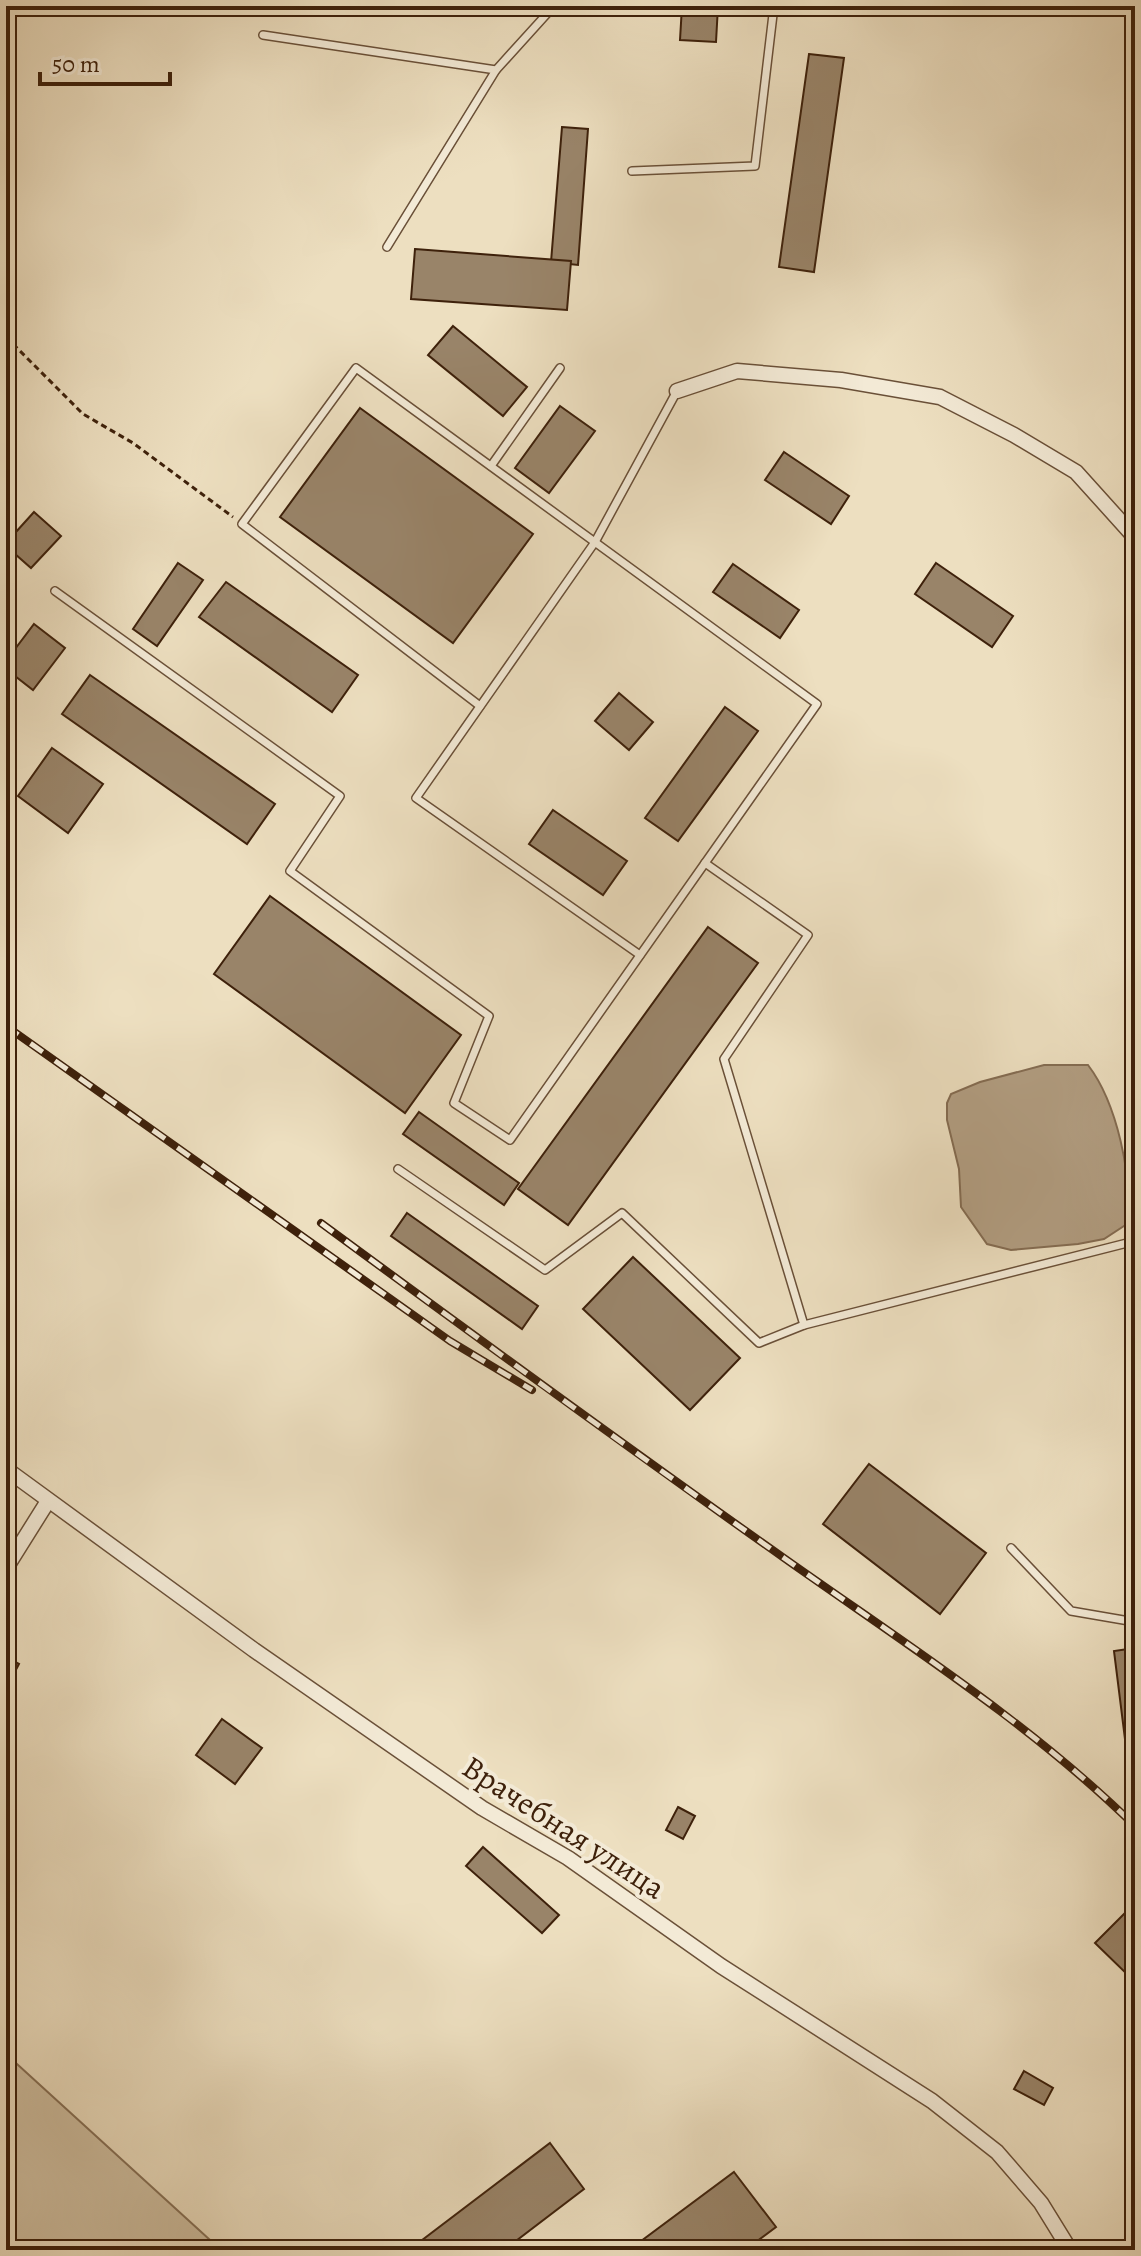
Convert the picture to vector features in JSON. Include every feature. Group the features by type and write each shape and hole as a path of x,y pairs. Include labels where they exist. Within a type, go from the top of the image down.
{"street":[{"path":"677,391 737,371 841,380 940,397 1014,435 1076,472 1135,541"},
{"name":"Врачебная улица","path":"6,1469 254,1650 482,1808 568,1858 721,1966 952,2115 997,2152 1021,2177 1070,2250"},
{"path":"6,1568 48,1501"}],"lane":[{"path":"387,247 496,70 554,6"},
{"path":"632,171 755,166 774,6"},
{"path":"263,35 496,70"},
{"path":"55,591 340,796 290,871 489,1016 454,1103 510,1140 817,704 356,368 242,524 480,706"},
{"path":"491,466 560,368"},
{"path":"640,955 416,798 595,542 677,391"},
{"path":"705,863 808,935 724,1059 804,1325"},
{"path":"398,1169 545,1270 622,1213 759,1343 804,1325 1135,1241"},
{"path":"1011,1548 1071,1611 1135,1622"}],"path":[{"path":"6,337 83,414 133,443 242,524"}],"shaded area":[{"path":"1044,1065 1088,1065 1098,1081 1121,1141 1128,1185 1127,1224 1104,1239 1011,1250 987,1244 961,1207 959,1169 947,1120 947,1103 951,1094 980,1082"},
{"path":"6,2054 221,2250 6,2250"}],"building":[{"path":"682,6 718,6 716,42 680,40"},
{"path":"809,54 844,58 814,272 779,267"},
{"path":"562,127 588,129 578,265 551,262"},
{"path":"415,249 571,261 567,310 411,299"},
{"path":"453,326 527,387 503,416 428,355"},
{"path":"560,406 595,431 549,493 515,468"},
{"path":"360,408 533,534 453,643 280,517"},
{"path":"784,452 849,496 831,524 765,480"},
{"path":"34,512 61,536 31,568 6,543"},
{"path":"178,563 203,580 157,646 133,629"},
{"path":"936,563 1013,616 992,647 915,594"},
{"path":"733,564 799,610 780,638 713,592"},
{"path":"226,582 358,675 332,712 199,617"},
{"path":"34,624 65,648 33,690 6,669 6,661"},
{"path":"90,675 275,804 247,844 62,714"},
{"path":"619,693 653,722 629,750 595,721"},
{"path":"725,707 758,731 678,841 645,818"},
{"path":"52,748 103,784 68,833 18,796"},
{"path":"553,810 627,861 603,895 529,844"},
{"path":"270,896 461,1035 405,1113 214,974"},
{"path":"708,927 758,963 568,1225 518,1189"},
{"path":"419,1112 519,1183 504,1205 403,1134"},
{"path":"407,1213 538,1306 522,1329 391,1236"},
{"path":"633,1257 740,1358 690,1410 583,1309"},
{"path":"869,1464 986,1553 940,1614 823,1524"},
{"path":"1135,1648 1135,1762 1128,1763 1114,1651"},
{"path":"6,1657 19,1664 6,1689"},
{"path":"222,1719 262,1748 235,1784 196,1755"},
{"path":"678,1807 695,1816 683,1839 666,1830"},
{"path":"483,1847 559,1915 542,1933 466,1866"},
{"path":"1127,1911 1135,1919 1135,1982 1095,1943"},
{"path":"1024,2071 1053,2088 1044,2105 1014,2089"},
{"path":"550,2143 584,2189 504,2250 409,2250"},
{"path":"734,2172 776,2227 745,2250 629,2250"}],"railway":[{"path":"6,1026 450,1341 532,1390"},
{"path":"321,1223 668,1475 965,1685 1053,1753 1135,1826"}]}
